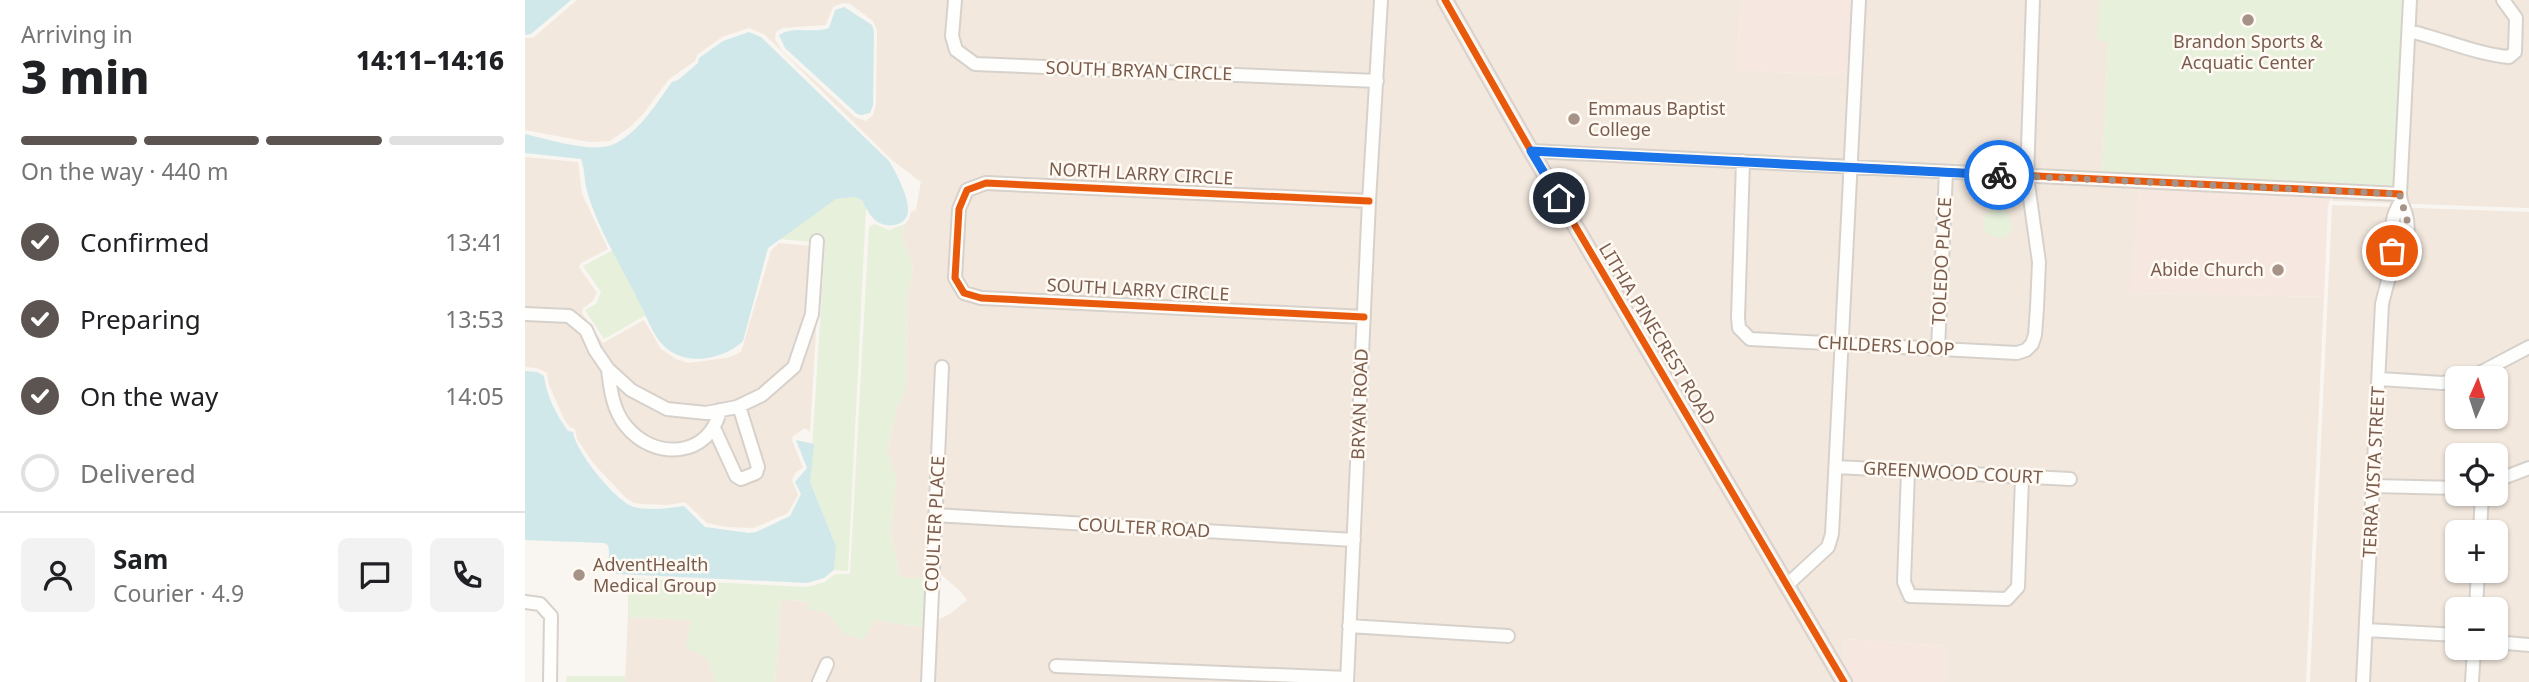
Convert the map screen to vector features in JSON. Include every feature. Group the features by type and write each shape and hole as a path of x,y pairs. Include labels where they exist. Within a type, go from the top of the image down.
{"main road":[{"name":"LITHIA PINECREST ROAD","path":"1445,0 1844,682"}],"street":[{"name":"SOUTH BRYAN CIRCLE","path":"955,0 952,36 956,50 975,64 1377,81"},
{"name":"BRYAN ROAD","path":"1347,680 1381,0"},
{"path":"1787,585 1828,547 1832,534 1859,0"},
{"path":"2027,177 2033,0"},
{"name":"TERRA VISTA STREET","path":"2363,682 2382,304 2393,262 2391,226 2400,199 2410,0"},
{"path":"2409,31 2495,56 2509,57 2515,52 2516,18 2503,0"},
{"path":"1531,151 2400,199"},
{"name":"CHILDERS LOOP","path":"1743,161 1738,318 1739,328 1750,339 2017,353 2026,350 2035,335 2039,262 2027,177"},
{"name":"TOLEDO PLACE","path":"1938,349 1946,172"},
{"name":"NORTH LARRY CIRCLE","path":"958,243 960,209 967,191 986,183 1369,201"},
{"path":"525,314 569,316 586,330 608,369 631,390 667,409 706,413 739,406 762,395 794,367 812,314 817,241"},
{"name":"SOUTH LARRY CIRCLE","path":"958,243 955,278 964,293 981,299 1364,317"},
{"path":"2493,366 2529,347"},
{"name":"COULTER PLACE","path":"928,682 942,367"},
{"path":"608,369 610,387 625,425 651,445 678,450 694,446 706,439 714,428 720,410"},
{"path":"2380,379 2445,383"},
{"path":"714,428 736,476 741,479 756,473 758,467 739,406"},
{"name":"GREENWOOD COURT","path":"1836,467 2070,479"},
{"path":"2508,476 2529,468"},
{"path":"1908,471 1904,582 1910,596 2007,599 2018,587 2022,478"},
{"path":"2373,485 2445,488"},
{"name":"COULTER ROAD","path":"935,515 1354,540"},
{"path":"525,602 540,604 551,615 550,682"},
{"path":"1349,626 1508,636"},
{"path":"2366,630 2445,634"},
{"path":"2508,643 2529,645"},
{"path":"2472,682 2473,660"},
{"path":"819,682 827,664"},
{"path":"1056,666 1347,680"}],"shaded area":[{"path":"577,0 951,0 948,36 973,68 1373,85 1365,196 964,189 961,295 1359,321 1350,535 939,511 947,363 939,362 928,577 910,579 899,575 891,533 896,477 887,452 897,408 906,388 907,296 913,268 902,236 911,212 916,210 921,182 893,161 764,34 749,28 722,37 697,55 695,61 669,79 630,127 610,141 589,142 525,130 525,38 533,38","holes":["843,3 850,4 873,21 877,30 876,105 873,115 866,121 855,117 782,51 775,39 776,32 782,28 826,25 833,7"]},
{"path":"959,0 1377,0 1373,76 976,59 959,47 956,36"},
{"path":"1385,0 1440,0 1839,682 1351,682 1353,630 1512,640 1513,632 1354,621"},
{"path":"1450,0 1741,0 1736,70 1851,76 1847,162 1533,146"},
{"path":"1741,0 1855,0 1851,76 1736,70"},
{"path":"1863,0 2029,0 2023,172 1855,162"},
{"path":"2037,0 2110,0 2102,176 2031,172"},
{"path":"2414,0 2499,0 2511,20 2511,50 2496,51 2413,27"},
{"path":"2508,0 2529,0 2529,208 2332,201 2332,196 2412,36 2518,56"},
{"path":"1539,156 1739,166 1736,331 1839,348 1828,533 1824,544 1788,578"},
{"path":"525,157 578,162 582,194 608,249 581,263 579,267 597,293 593,301 583,308 582,313 603,343 644,320 661,349 688,363 727,358 741,352 771,251 779,243 813,246 808,313 791,364 760,391 735,402 705,409 668,404 634,386 610,364 589,328 525,309"},
{"path":"1747,166 1847,171 1839,339 1752,335 1747,331 1742,318"},
{"path":"1855,172 1942,176 1934,344 1847,340"},
{"path":"1950,177 2023,181 2035,263 2028,341 2017,349 1942,345"},
{"path":"2032,182 2139,187 2131,293 2324,297 2306,682 1946,682 1947,646 1845,639 1842,670 1793,586 1830,550 1840,472 1904,475 1907,598 2010,602 2026,483 2074,484 2074,474 1841,463 1847,349 2035,347"},
{"path":"986,187 1365,205 1360,312 982,294 967,289 960,277 964,210 970,194"},
{"path":"2139,187 2332,196 2328,205 2324,297 2130,293"},
{"path":"2332,205 2529,212 2529,682 2310,682"},
{"path":"821,246 810,432 805,428 793,436 792,440 803,468 796,472 792,480 798,495 788,513 754,528 707,523 685,502 667,505 642,504 626,498 594,464 577,439 575,429 565,421 549,385 547,373 537,368 525,367 525,318 568,321 582,333 604,371 606,389 650,449 713,437 733,478 758,477 744,408 797,370"},
{"path":"613,380 629,393 714,416 704,435 678,445 653,440 636,430 623,412"},
{"path":"736,411 753,467 742,474 719,428 723,414"},
{"path":"1912,476 2018,483 2014,585 2006,594 1913,592 1908,581"},
{"path":"939,520 1349,544 1343,673 1334,682 932,682 935,621 950,614 967,600 960,591 937,574"},
{"path":"781,599 809,602 826,612 845,634 875,620 922,627 926,625 924,682 824,682 832,662 825,658 815,682 775,682"},
{"path":"628,617 691,620 715,682 625,682"},
{"path":"1845,639 1947,646 1946,682 1849,682 1842,670"}],"green space":[{"path":"2099,0 2406,0 2397,189 2102,176 2108,42 2097,41"},
{"path":"854,197 862,200 866,208 848,571 834,570 836,546 810,482 825,243 778,239 836,199"},
{"path":"1993,207 2004,208 2014,228 2003,238 1988,235 1983,228 1986,212"},
{"path":"874,224 889,230 905,224 902,236 913,268 907,296 906,389 897,408 887,451 896,477 891,533 899,575 910,579 928,577 926,625 922,627 875,620 863,640 845,634 826,612 808,610 809,602 781,599 775,682 715,682 707,658 686,648 691,620 628,617 628,578 807,587 825,582 835,574 850,574 869,227"},
{"path":"613,250 646,315 604,339 585,310 596,304 601,292 583,266"},
{"path":"567,676 625,676 625,682 566,682"}],"water":[{"path":"525,0 571,0 531,34 525,35"},
{"path":"844,7 872,25 874,32 873,105 870,113 862,115 857,114 785,48 779,35 791,31 829,28 835,10"},
{"path":"749,32 761,37 889,161 904,191 907,215 901,223 884,225 872,217 862,200 854,197 836,199 768,248 743,341 735,348 715,356 693,359 682,357 664,346 650,326 597,220 587,191 581,159 525,153 525,134 581,146 612,145 638,126 672,82 698,63 699,58 723,41"},
{"path":"525,371 544,376 560,419 568,431 573,432 588,463 617,496 640,508 684,506 705,527 749,533 790,516 801,494 795,482 807,468 796,440 814,444 810,482 836,546 834,570 824,578 807,583 617,574 611,568 608,545 604,543 525,540"}],"cycle path":[{"path":"1445,0 1844,682"},
{"path":"1531,151 2400,194"},
{"path":"1364,317 981,298 964,293 955,278 959,209 967,190 986,183 1369,201"}],"way so far":[{"path":"1999,175 2400,194 2400,204 2406,213 2406,242 2393,262 2392,251"}],"place":[{"name":"Brandon Sports & Acquatic Center","path":"2248,20"},
{"name":"Emmaus Baptist College","path":"1574,119"},
{"name":"Abide Church","path":"2278,270"},
{"name":"AdventHealth Medical Group","path":"579,575"}],"route":[{"path":"1559,198 1531,151 1999,175"}]}
